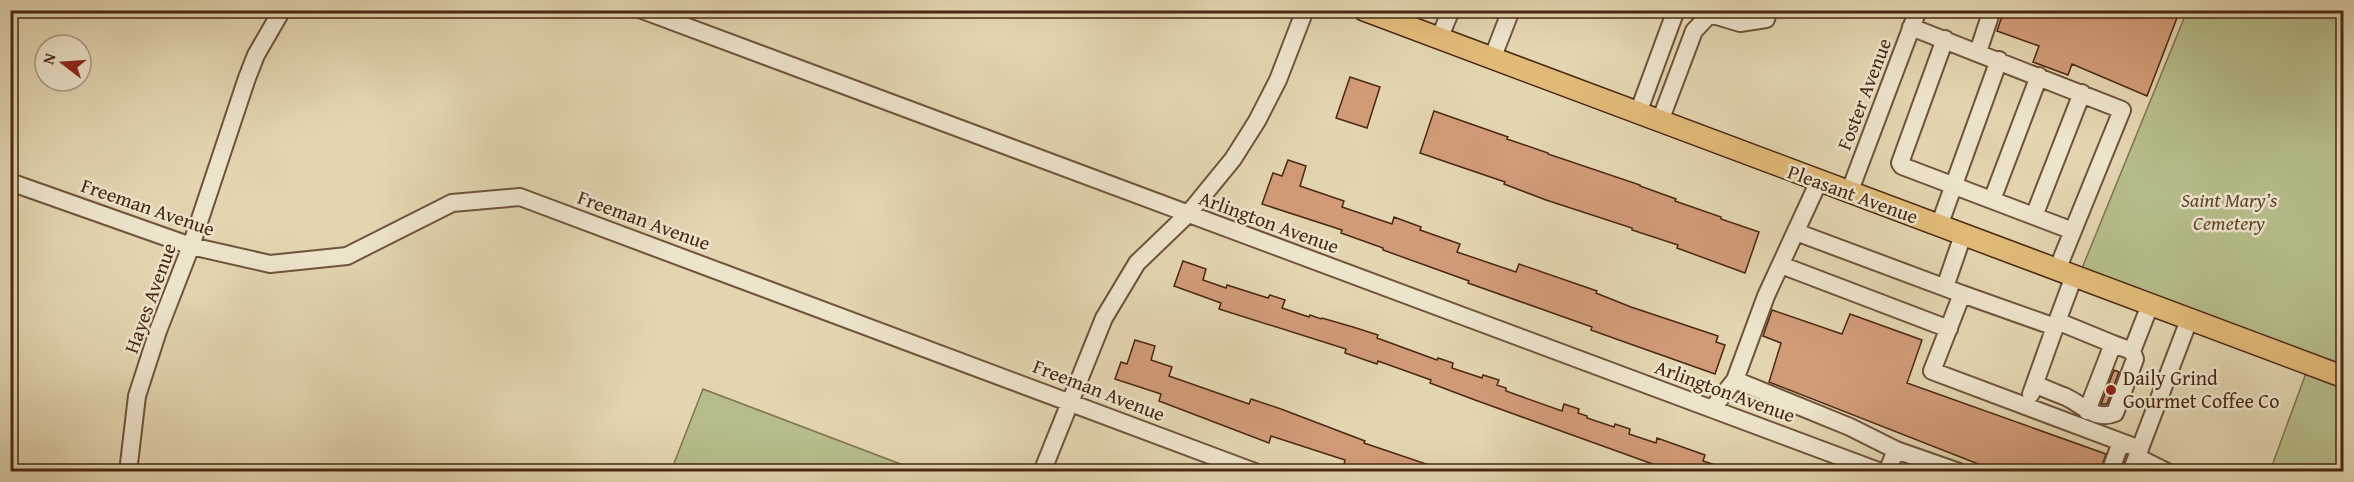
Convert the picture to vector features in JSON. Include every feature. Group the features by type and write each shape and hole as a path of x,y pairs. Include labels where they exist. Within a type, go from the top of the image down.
{"main road":[{"name":"Pleasant Avenue","path":"1364,10 2343,377"}],"street":[{"name":"Hayes Avenue","path":"128,471 137,396 158,331 191,246 250,70 282,10"},
{"path":"1042,471 1104,318 1137,263 1188,214 1233,159 1257,121 1278,80 1305,10"},
{"path":"1439,39 1451,10"},
{"path":"1492,58 1511,10"},
{"path":"1638,113 1676,10"},
{"name":"Foster Avenue","path":"1849,193 1918,10"},
{"path":"1978,52 1992,10"},
{"name":"Arlington Avenue","path":"643,11 1881,471"},
{"path":"1660,121 1694,31 1711,12 1740,23 1767,15"},
{"path":"1911,27 2122,110 2073,231 2056,324 2026,406"},
{"path":"1945,39 1899,163 2073,231"},
{"path":"1939,226 1999,60"},
{"path":"1992,200 2039,76"},
{"path":"2034,216 2082,93"},
{"name":"Freeman Avenue","path":"10,182 191,246 270,264 347,256 452,202 520,197 1255,471"},
{"path":"1712,409 1735,380 1767,296 1819,182"},
{"path":"1796,232 1962,294 2132,351"},
{"path":"1945,287 1963,235"},
{"path":"1781,265 1949,329"},
{"path":"1962,294 1932,371 2121,441 2136,459 2167,471"},
{"path":"2035,384 2097,415 2108,415 2115,412 2135,359 2132,351 2150,305"},
{"path":"2136,459 2189,320"},
{"path":"2087,411 2113,344"},
{"path":"1735,380 1850,427 1896,450 1959,471"},
{"path":"2110,471 2121,441"},
{"path":"1887,471 1896,450"}],"green space":[{"name":"Saint Mary’s Cemetery","path":"2187,11 2343,11 2343,471 2270,471 2309,365 2078,278"},
{"path":"703,389 919,471 671,471"}],"building":[{"path":"2004,10 2180,10 2147,96 2072,64 2068,75 2033,62 2039,46 1997,31"},
{"path":"1350,77 1380,87 1367,128 1336,118"},
{"path":"1434,111 1548,154 1640,185 1676,199 1675,201 1759,232 1745,273 1677,248 1678,245 1632,230 1632,228 1546,200 1504,184 1505,182 1420,153"},
{"path":"1288,160 1306,166 1300,186 1344,201 1342,207 1392,224 1394,217 1421,227 1420,230 1460,244 1457,252 1516,272 1519,264 1597,291 1596,293 1631,307 1718,336 1716,342 1725,345 1715,374 1468,283 1469,281 1341,233 1342,230 1262,204 1273,173 1282,176"},
{"path":"1183,261 1206,269 1203,280 1226,288 1227,285 1268,298 1270,295 1285,300 1282,308 1378,335 1377,338 1437,360 1438,358 1453,363 1452,368 1482,378 1483,375 1499,380 1497,385 1506,388 1506,391 1562,411 1564,404 1579,409 1578,413 1587,418 1614,427 1615,424 1630,429 1629,434 1656,443 1657,438 1705,455 1703,461 1728,469 1728,471 1672,471 1475,400 1430,383 1431,380 1378,361 1377,364 1345,353 1346,349 1219,309 1221,303 1174,286"},
{"path":"1772,310 1842,334 1850,314 1922,340 1907,383 2106,454 2100,471 1996,471 1769,382 1781,343 1763,336"},
{"path":"1135,340 1155,346 1151,360 1172,367 1169,376 1249,404 1251,399 1281,409 1365,441 1364,443 1441,469 1441,471 1365,471 1344,464 1345,460 1271,436 1269,443 1159,401 1161,394 1115,379 1121,362 1127,364"},
{"path":"2114,370 2119,372 2107,404 2101,404"}],"place":[{"name":"Daily Grind Gourmet Coffee Co","path":"2111,390"}]}
